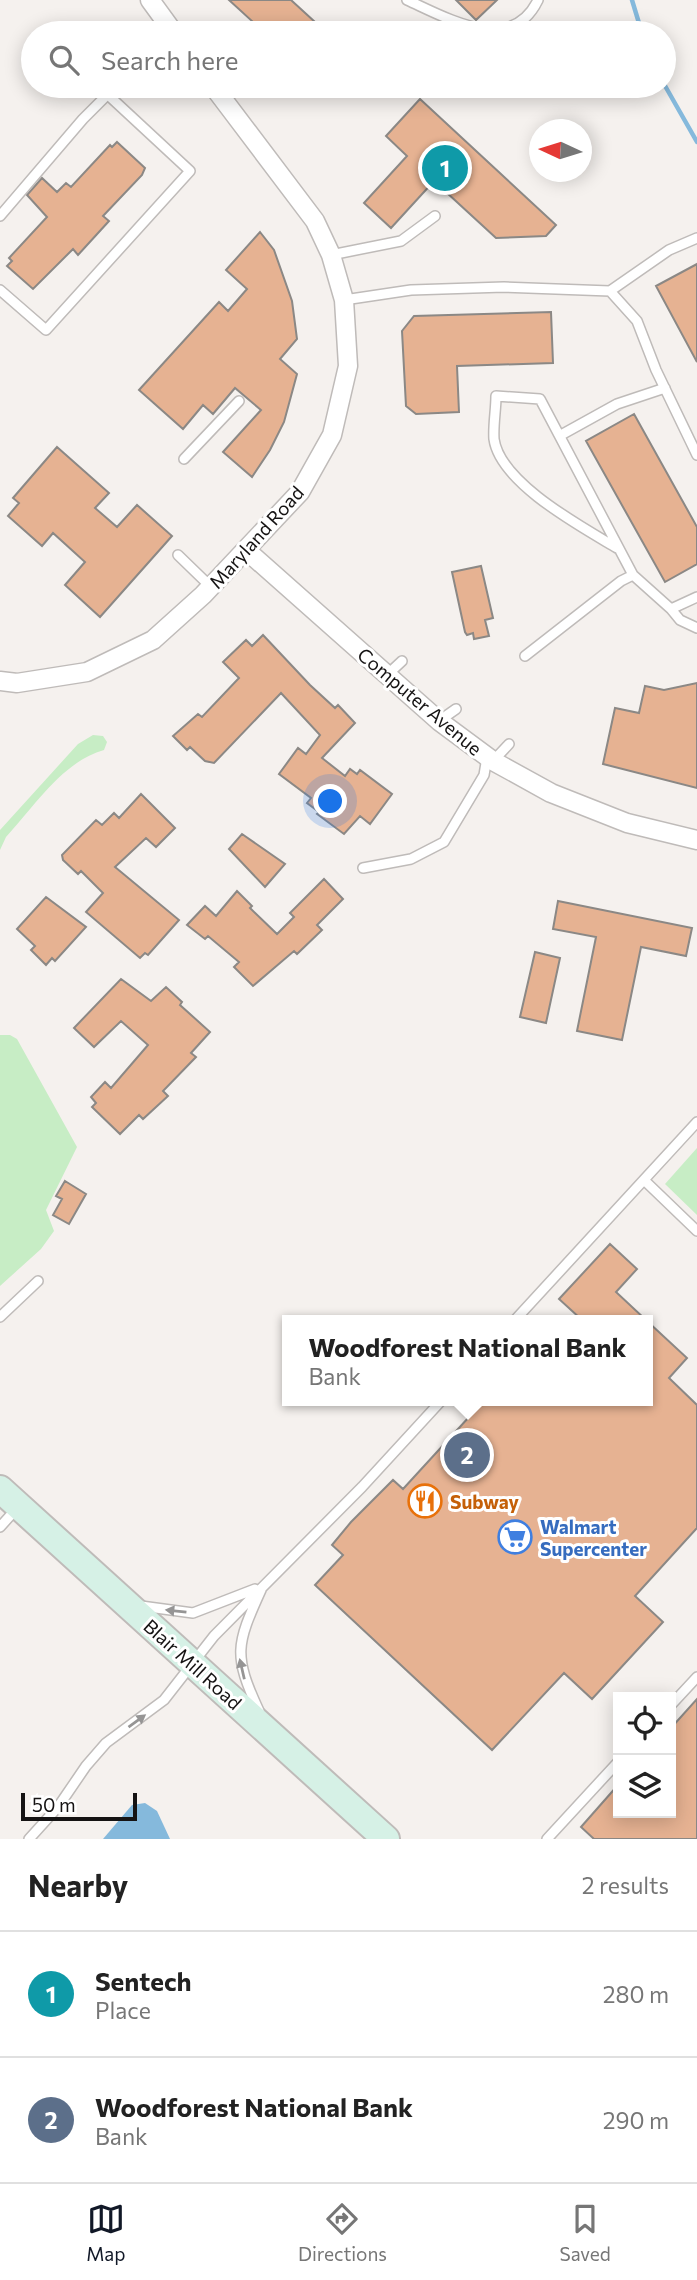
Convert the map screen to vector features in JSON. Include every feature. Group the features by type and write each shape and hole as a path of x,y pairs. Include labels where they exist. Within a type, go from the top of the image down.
{"main road":[{"name":"Blair Mill Road","path":"9,1497 386,1839"}],"street":[{"path":"150,0 165,21"},
{"name":"Maryland Road","path":"0,681 17,683 87,672 153,640 211,587 300,492 332,435 348,366 344,300 331,256 315,221 222,98"},
{"name":"Computer Avenue","path":"246,550 439,721 490,759 551,793 627,823 697,840"}],"lane":[{"path":"407,0 454,21"},
{"path":"520,21 532,13 538,0"},
{"path":"0,216 103,98"},
{"path":"0,290 46,330 190,171 111,98"},
{"path":"331,256 401,241 435,216"},
{"path":"344,300 411,290 504,287 610,291 669,250 697,238"},
{"path":"610,291 637,321 697,455"},
{"path":"561,435 617,404 665,388"},
{"path":"617,548 559,513 509,470 494,441 496,396 540,399 633,575 680,620 697,628"},
{"path":"184,459 239,401"},
{"path":"178,555 211,587"},
{"path":"525,656 621,581 633,575"},
{"path":"671,610 697,597"},
{"path":"387,675 402,661"},
{"path":"439,721 456,709"},
{"path":"363,868 411,859 444,842 484,775 490,759 509,744"},
{"path":"520,1315 697,1122"},
{"path":"644,1180 697,1231"},
{"path":"0,1317 37,1281"},
{"path":"29,1839 58,1807 86,1766 106,1743 164,1700 214,1636 342,1507 436,1406"},
{"path":"0,1527 9,1497"},
{"path":"127,1604 193,1613 207,1610 263,1585"},
{"path":"263,1585 240,1640 239,1660 268,1732"},
{"path":"676,1700 697,1677"},
{"path":"547,1839 613,1767"}],"green space":[{"path":"93,735 103,736 107,742 104,750 75,764 62,774 6,837 0,850 0,830 78,744"},
{"path":"0,1035 10,1035 17,1039 77,1147 46,1210 54,1231 41,1249 0,1286"},
{"path":"697,1148 697,1215 665,1184"}],"water":[{"path":"145,1803 157,1811 170,1839 103,1839 132,1805"}],"building":[{"path":"229,0 291,0 314,21 252,21"},
{"path":"456,0 497,0 476,20"},
{"path":"420,99 556,225 546,236 496,238 434,181 391,228 364,203 407,156 386,136"},
{"path":"117,142 145,168 142,175 103,216 109,221 78,255 73,249 33,289 7,266 12,261 9,258 47,217 27,195 42,178 57,192 66,183 71,187 110,145 112,147"},
{"path":"260,232 274,250 292,301 297,339 280,359 297,374 284,422 252,477 223,452 261,410 235,388 213,414 203,405 183,429 139,390 219,302 228,311 247,289 226,270"},
{"path":"697,264 697,362 656,286"},
{"path":"551,312 553,363 457,366 459,412 416,414 406,406 402,331 414,316"},
{"path":"634,414 697,527 697,564 665,582 586,441"},
{"path":"57,447 109,493 95,508 117,527 137,505 172,536 100,617 65,585 85,562 53,533 42,546 8,516 19,503 13,498"},
{"path":"481,566 493,618 485,620 489,636 474,639 473,633 467,635 465,632 452,572"},
{"path":"263,635 310,685 335,708 338,705 355,723 322,758 345,776 350,769 357,774 360,770 392,794 370,824 360,816 344,834 317,814 319,812 307,803 311,798 279,774 298,748 306,754 320,735 281,693 214,763 205,761 190,747 187,750 173,736 198,714 202,717 239,678 223,662 246,640 252,646"},
{"path":"697,683 697,788 603,764 615,708 639,713 645,686 664,690"},
{"path":"141,794 175,828 156,847 146,838 115,867 179,920 148,955 145,953 140,958 86,912 103,893 81,871 78,874 63,860 62,855 96,820 102,825 114,813 119,818"},
{"path":"242,834 285,864 265,887 229,849"},
{"path":"324,879 343,899 317,925 322,930 297,954 294,951 253,986 234,967 239,962 208,936 205,939 187,925 205,906 216,916 237,891 277,934 294,917 290,913"},
{"path":"46,897 86,927 55,961 52,958 46,965 31,950 35,946 17,929"},
{"path":"558,901 692,928 686,956 641,947 622,1040 577,1031 596,937 553,929"},
{"path":"535,952 560,958 546,1023 520,1017"},
{"path":"121,979 151,1001 166,987 182,1002 180,1005 210,1032 191,1053 196,1057 163,1091 168,1096 143,1119 139,1115 120,1134 92,1107 96,1103 91,1097 105,1082 111,1088 148,1045 121,1021 94,1047 74,1028"},
{"path":"65,1181 86,1194 69,1224 53,1215 62,1199 56,1196"},
{"path":"610,1244 637,1269 616,1292 641,1315 577,1315 559,1299"},
{"name":"Walmart Supercenter","path":"653,1327 687,1358 669,1378 697,1405 697,1528 635,1596 663,1622 592,1699 564,1673 492,1750 315,1585 343,1555 332,1545 351,1522 393,1480 403,1489 469,1417 459,1408 653,1406"},
{"path":"697,1699 697,1839 594,1839 581,1827 613,1791 613,1818 676,1818 676,1722"}],"waterway":[{"path":"632,0 638,21"},
{"path":"672,98 697,142"}],"place":[{"name":"Sentech","path":"445,168"},
{"name":"Woodforest National Bank","path":"467,1455"},
{"name":"Subway","path":"425,1501"},
{"name":"Walmart Supercenter","path":"515,1537"}]}
